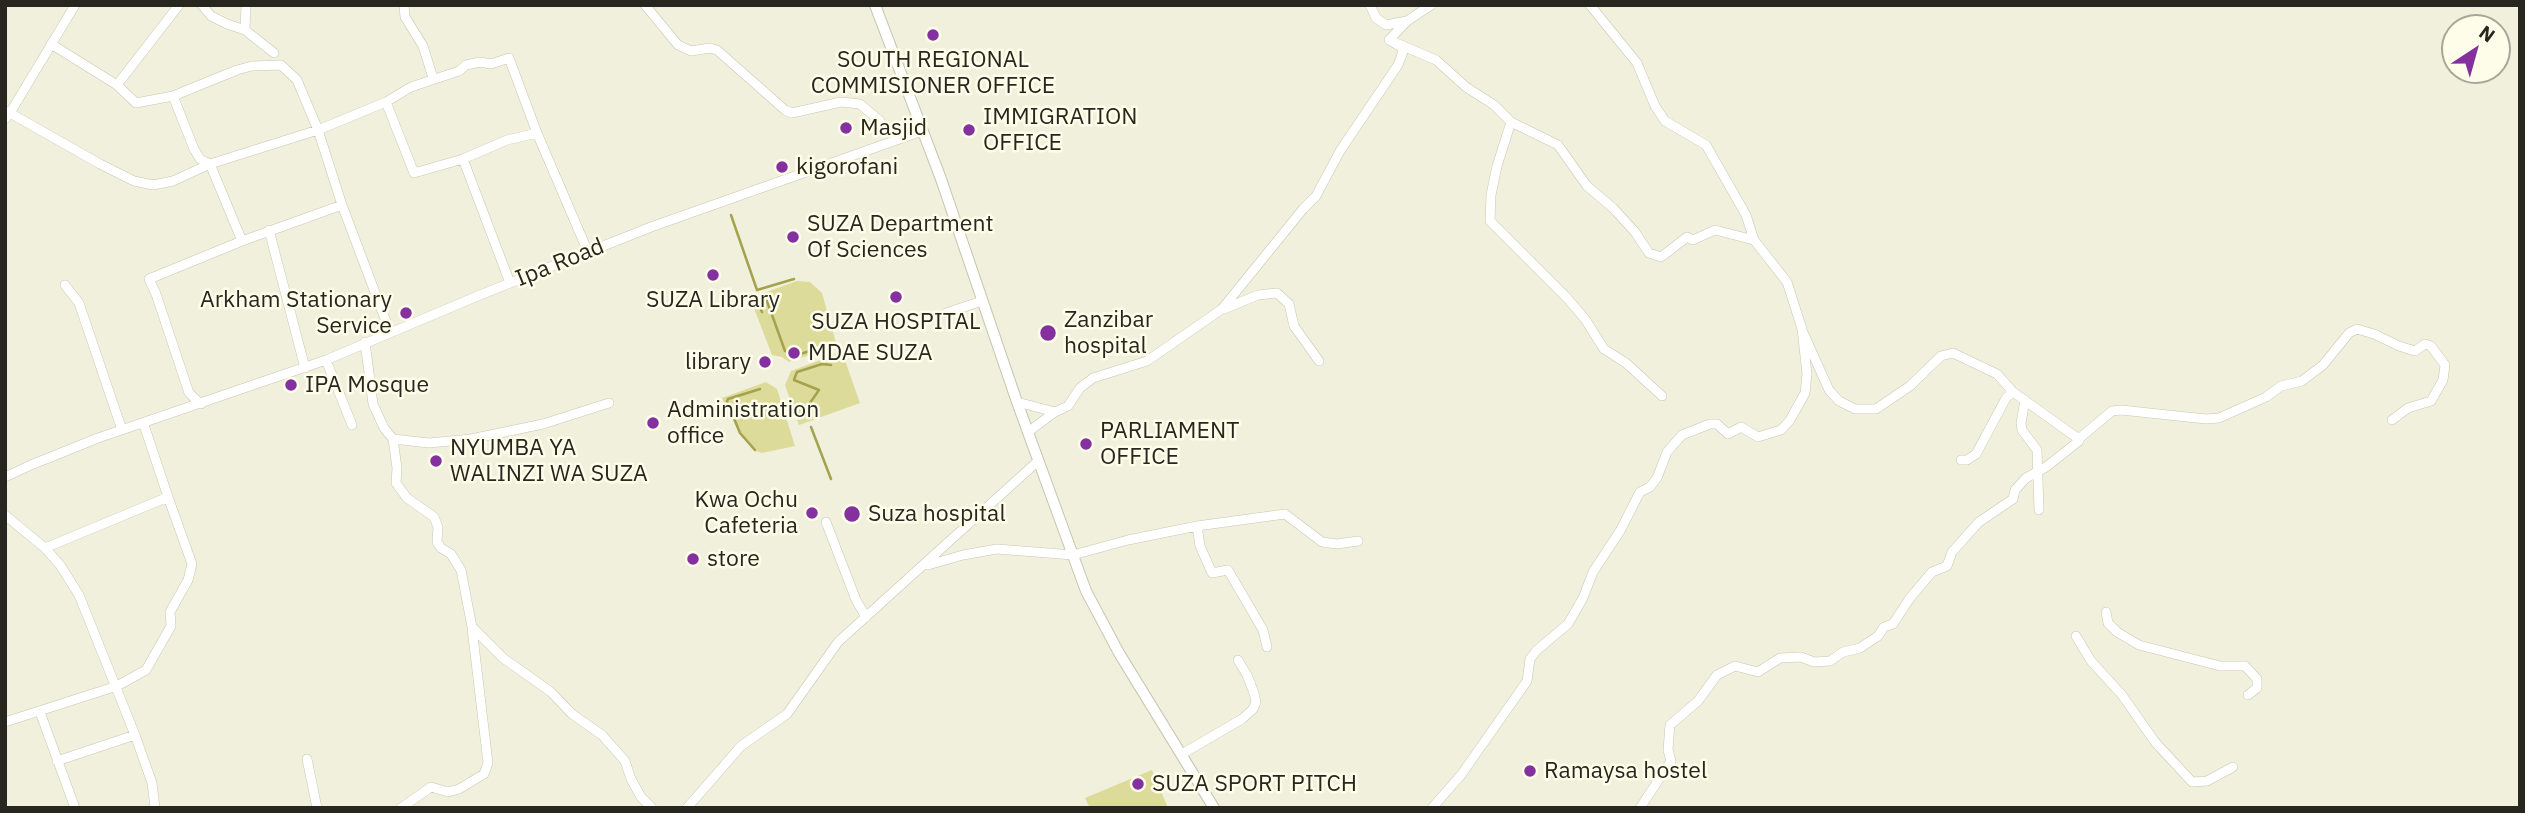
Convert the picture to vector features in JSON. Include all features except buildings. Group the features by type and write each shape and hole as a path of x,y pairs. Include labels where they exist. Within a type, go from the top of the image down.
{"main road":[{"path":"875,5 941,179 1017,402 1086,591 1214,808"}],"street":[{"path":"75,5 7,114 134,181 153,185 173,181 210,164 318,130 386,102 397,93 459,71 472,63 491,64 509,58 537,133 588,252"},
{"path":"117,85 179,5"},
{"path":"202,5 211,16 245,30 274,53"},
{"path":"245,30 246,5"},
{"path":"404,5 405,18 423,46 433,78"},
{"path":"645,5 678,45 691,51 710,48 717,50 785,110 792,113 841,102 860,104 880,121"},
{"path":"1370,5 1376,18 1386,25 1407,20"},
{"path":"1389,40 1407,20 1431,5"},
{"path":"1590,5 1637,63 1664,121 1706,145 1746,215 1754,240 1787,282 1802,329 1829,390 1839,401 1855,409 1876,409 1910,386 1941,356 1953,354 1997,374 2013,392 2076,437 2081,437 2112,411 2219,418 2266,397 2281,386 2302,381 2323,365 2349,333 2357,329 2415,351 2425,344 2431,346 2445,365 2444,380 2431,401 2408,408 2392,420"},
{"path":"1389,40 1436,60 1466,88 1494,105 1511,122 1558,145 1587,186 1613,208 1635,232 1649,253 1661,257 1687,237 1693,240 1715,230 1754,240"},
{"path":"1222,309 1316,196 1340,151 1398,65 1404,49 1389,40"},
{"path":"51,44 117,85 136,103 173,96 252,66 281,65 298,79 390,332"},
{"path":"173,96 194,149 200,159 210,164 242,241"},
{"path":"386,102 414,173 463,159 507,140 537,133"},
{"path":"1511,122 1497,166 1491,195 1490,221 1567,298 1585,319 1604,349 1626,363 1662,397"},
{"name":"Ipa Road","path":"5,477 31,464 122,430 144,425 326,360 664,222 922,131"},
{"path":"463,159 510,283"},
{"path":"201,404 189,393 149,279 269,230 342,205"},
{"path":"269,230 305,368"},
{"path":"65,285 79,303 122,430"},
{"path":"1028,432 1068,406 1080,388 1093,378 1147,361 1222,309 1258,295 1277,293 1289,304 1294,326 1319,362"},
{"path":"946,313 982,301"},
{"path":"1432,808 1461,775 1527,681 1530,659 1568,624 1583,598 1593,572 1620,531 1640,492 1650,487 1657,478 1667,452 1682,435 1717,424 1728,434 1741,428 1758,437 1781,430 1790,420 1805,393 1802,329"},
{"path":"365,342 373,404 383,428 393,439 396,483 407,498 434,517 438,527 437,542 451,554 461,570 472,627 488,763 484,774 459,789 448,792 431,787 401,808"},
{"path":"326,360 352,425"},
{"path":"1961,460 1967,460 1976,454 2006,398 2013,392"},
{"path":"2025,400 2021,423 2022,430 2037,450 2039,510"},
{"path":"1017,402 1055,412"},
{"path":"393,439 429,443 471,439 543,424 609,403"},
{"path":"5,722 117,686 146,670 171,626 170,612 192,564 144,425"},
{"path":"1640,808 1671,761 1668,750 1670,725 1698,701 1717,675 1735,666 1758,672 1780,658 1801,657 1814,662 1830,661 1843,652 1860,648 1878,636 1884,627 1893,624 1932,572 1947,566 1952,552 1979,522 2013,499 2015,490 2026,478 2079,441"},
{"path":"687,808 741,746 787,714 838,642 1038,461"},
{"path":"45,548 168,497"},
{"path":"924,567 963,555 996,550 1073,555 1197,526 1285,514 1322,542 1337,544 1358,541"},
{"path":"5,515 45,548 60,565 79,595 135,735 152,783 155,808"},
{"path":"826,522 856,600 866,617"},
{"path":"1197,526 1200,546 1212,573 1228,570 1263,630 1267,647"},
{"path":"2106,612 2108,623 2117,632 2139,645 2220,666 2245,666 2257,679 2257,688 2248,695"},
{"path":"472,627 503,657 551,692 572,714 602,735 625,761 640,797 652,808"},
{"path":"2076,636 2091,661 2122,695 2155,742 2192,782 2207,781 2233,767"},
{"path":"1182,754 1242,719 1253,709 1256,702 1254,693 1238,660"},
{"path":"40,712 75,808"},
{"path":"57,761 135,735"},
{"path":"307,760 317,808"}],"shaded area":[{"path":"797,281 810,282 822,293 837,346 789,362 772,355 750,298"},
{"path":"842,352 860,403 799,425 785,385 791,371"},
{"path":"766,382 777,389 795,446 762,453 753,450 739,433 722,398"},
{"name":"SUZA SPORT PITCH","path":"1152,770 1168,808 1090,808 1085,798"}],"waterway":[{"path":"731,215 757,290 794,279"},
{"path":"762,312 759,305 767,301 785,351 794,356 829,345"},
{"path":"808,418 805,410 819,390 794,380 797,372 822,364 831,365"},
{"path":"755,450 740,433 727,401 760,389"},
{"path":"811,427 831,479"}],"place":[{"name":"SOUTH REGIONAL COMMISIONER OFFICE","path":"933,35"},
{"name":"Masjid","path":"846,128"},
{"name":"IMMIGRATION OFFICE","path":"969,130"},
{"name":"kigorofani","path":"782,167"},
{"name":"SUZA Department Of Sciences","path":"793,237"},
{"name":"SUZA Library","path":"713,275"},
{"name":"SUZA HOSPITAL","path":"896,297"},
{"name":"Arkham Stationary Service","path":"406,313"},
{"name":"Zanzibar hospital","path":"1048,333"},
{"name":"MDAE SUZA","path":"794,353"},
{"name":"library","path":"765,362"},
{"name":"IPA Mosque","path":"291,385"},
{"name":"Administration office","path":"653,423"},
{"name":"PARLIAMENT OFFICE","path":"1086,444"},
{"name":"NYUMBA YA WALINZI WA SUZA","path":"436,461"},
{"name":"Kwa Ochu Cafeteria","path":"812,513"},
{"name":"Suza hospital","path":"852,514"},
{"name":"store","path":"693,559"},
{"name":"Ramaysa hostel","path":"1530,771"},
{"name":"SUZA SPORT PITCH","path":"1138,784"}]}
